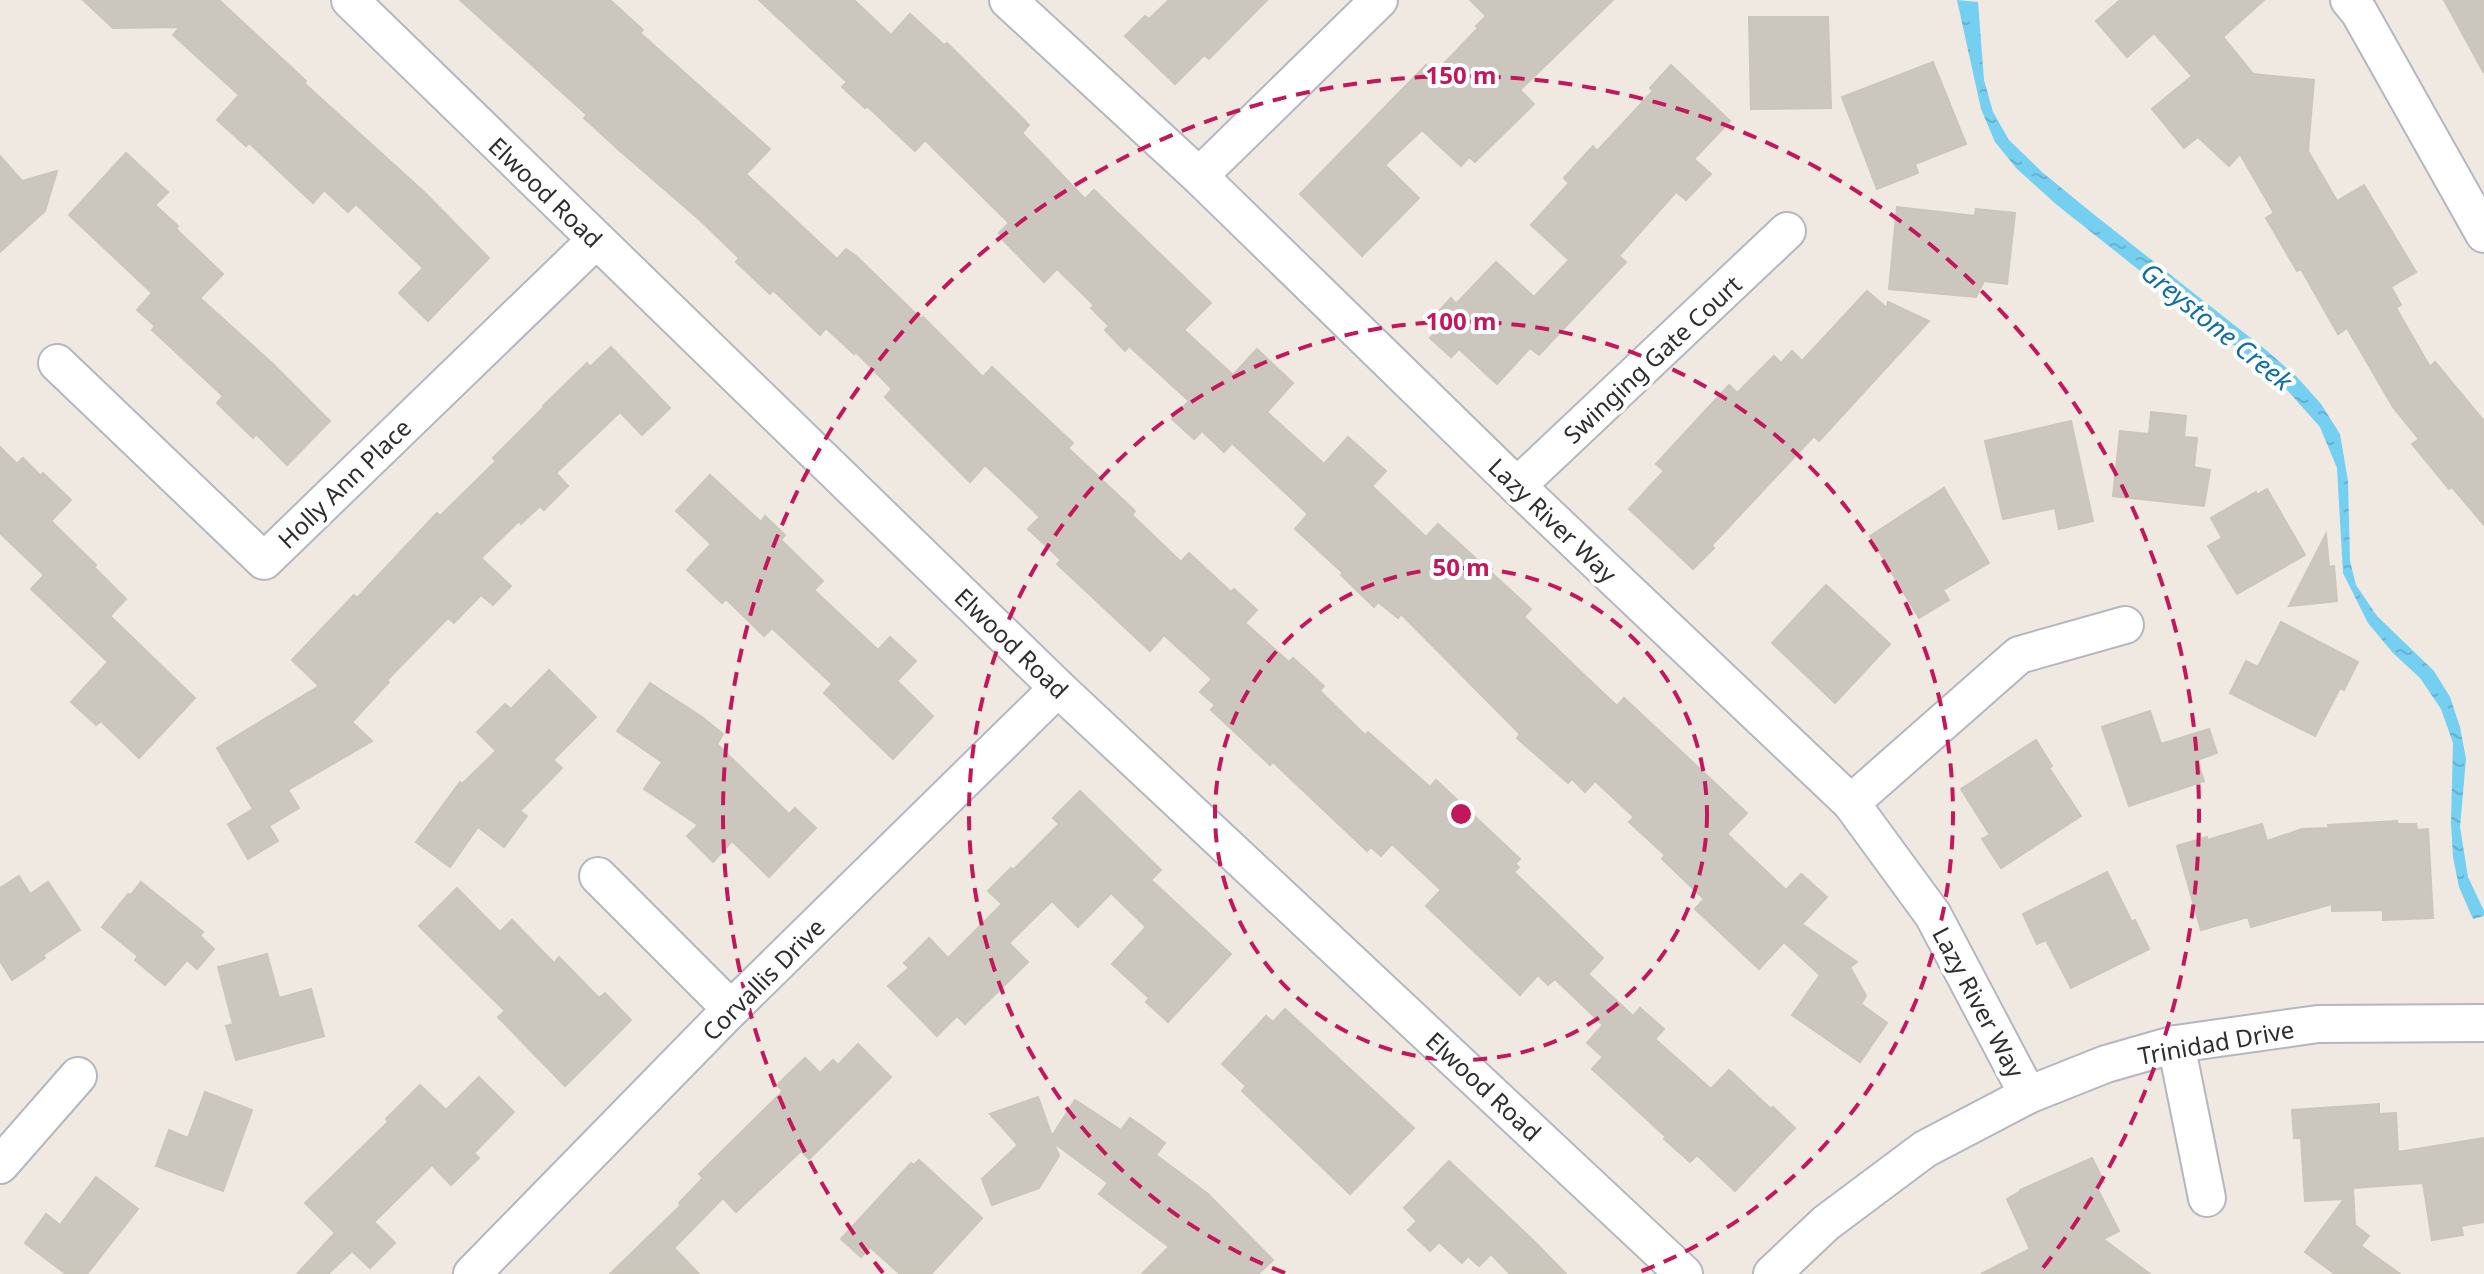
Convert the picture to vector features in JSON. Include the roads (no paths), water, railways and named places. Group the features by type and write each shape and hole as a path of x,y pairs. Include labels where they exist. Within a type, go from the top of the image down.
{"street":[{"name":"Elwood Road","path":"350,0 1058,688 1684,1274"},
{"name":"Lazy River Way","path":"1008,0 1199,176 1517,486 1851,803 1933,915 2028,1095"},
{"path":"1199,176 1379,0"},
{"path":"2349,0 2359,12 2484,234"},
{"name":"Swinging Gate Court","path":"1517,486 1787,231"},
{"name":"Holly Ann Place","path":"57,363 264,561 596,240"},
{"path":"1851,803 2019,655 2125,625"},
{"name":"Corvallis Drive","path":"472,1274 731,1009 1058,688"},
{"path":"598,876 731,1009"},
{"name":"Trinidad Drive","path":"1772,1274 1826,1223 1925,1149 2028,1095 2106,1064 2176,1044 2318,1024 2484,1023"},
{"path":"2176,1044 2207,1198"},
{"path":"0,1165 78,1076"}],"water":[{"name":"Greystone Creek","path":"1957,0 1978,2 1984,80 1993,112 2009,140 2042,172 2297,377 2321,404 2340,434 2348,481 2350,561 2356,585 2377,616 2434,671 2450,697 2460,727 2466,759 2460,827 2468,877 2484,916 2473,919 2459,887 2453,857 2453,743 2441,709 2420,678 2393,653 2368,623 2343,573 2337,468 2320,427 2279,381 2057,205 2017,169 1995,142 1981,109"}]}
